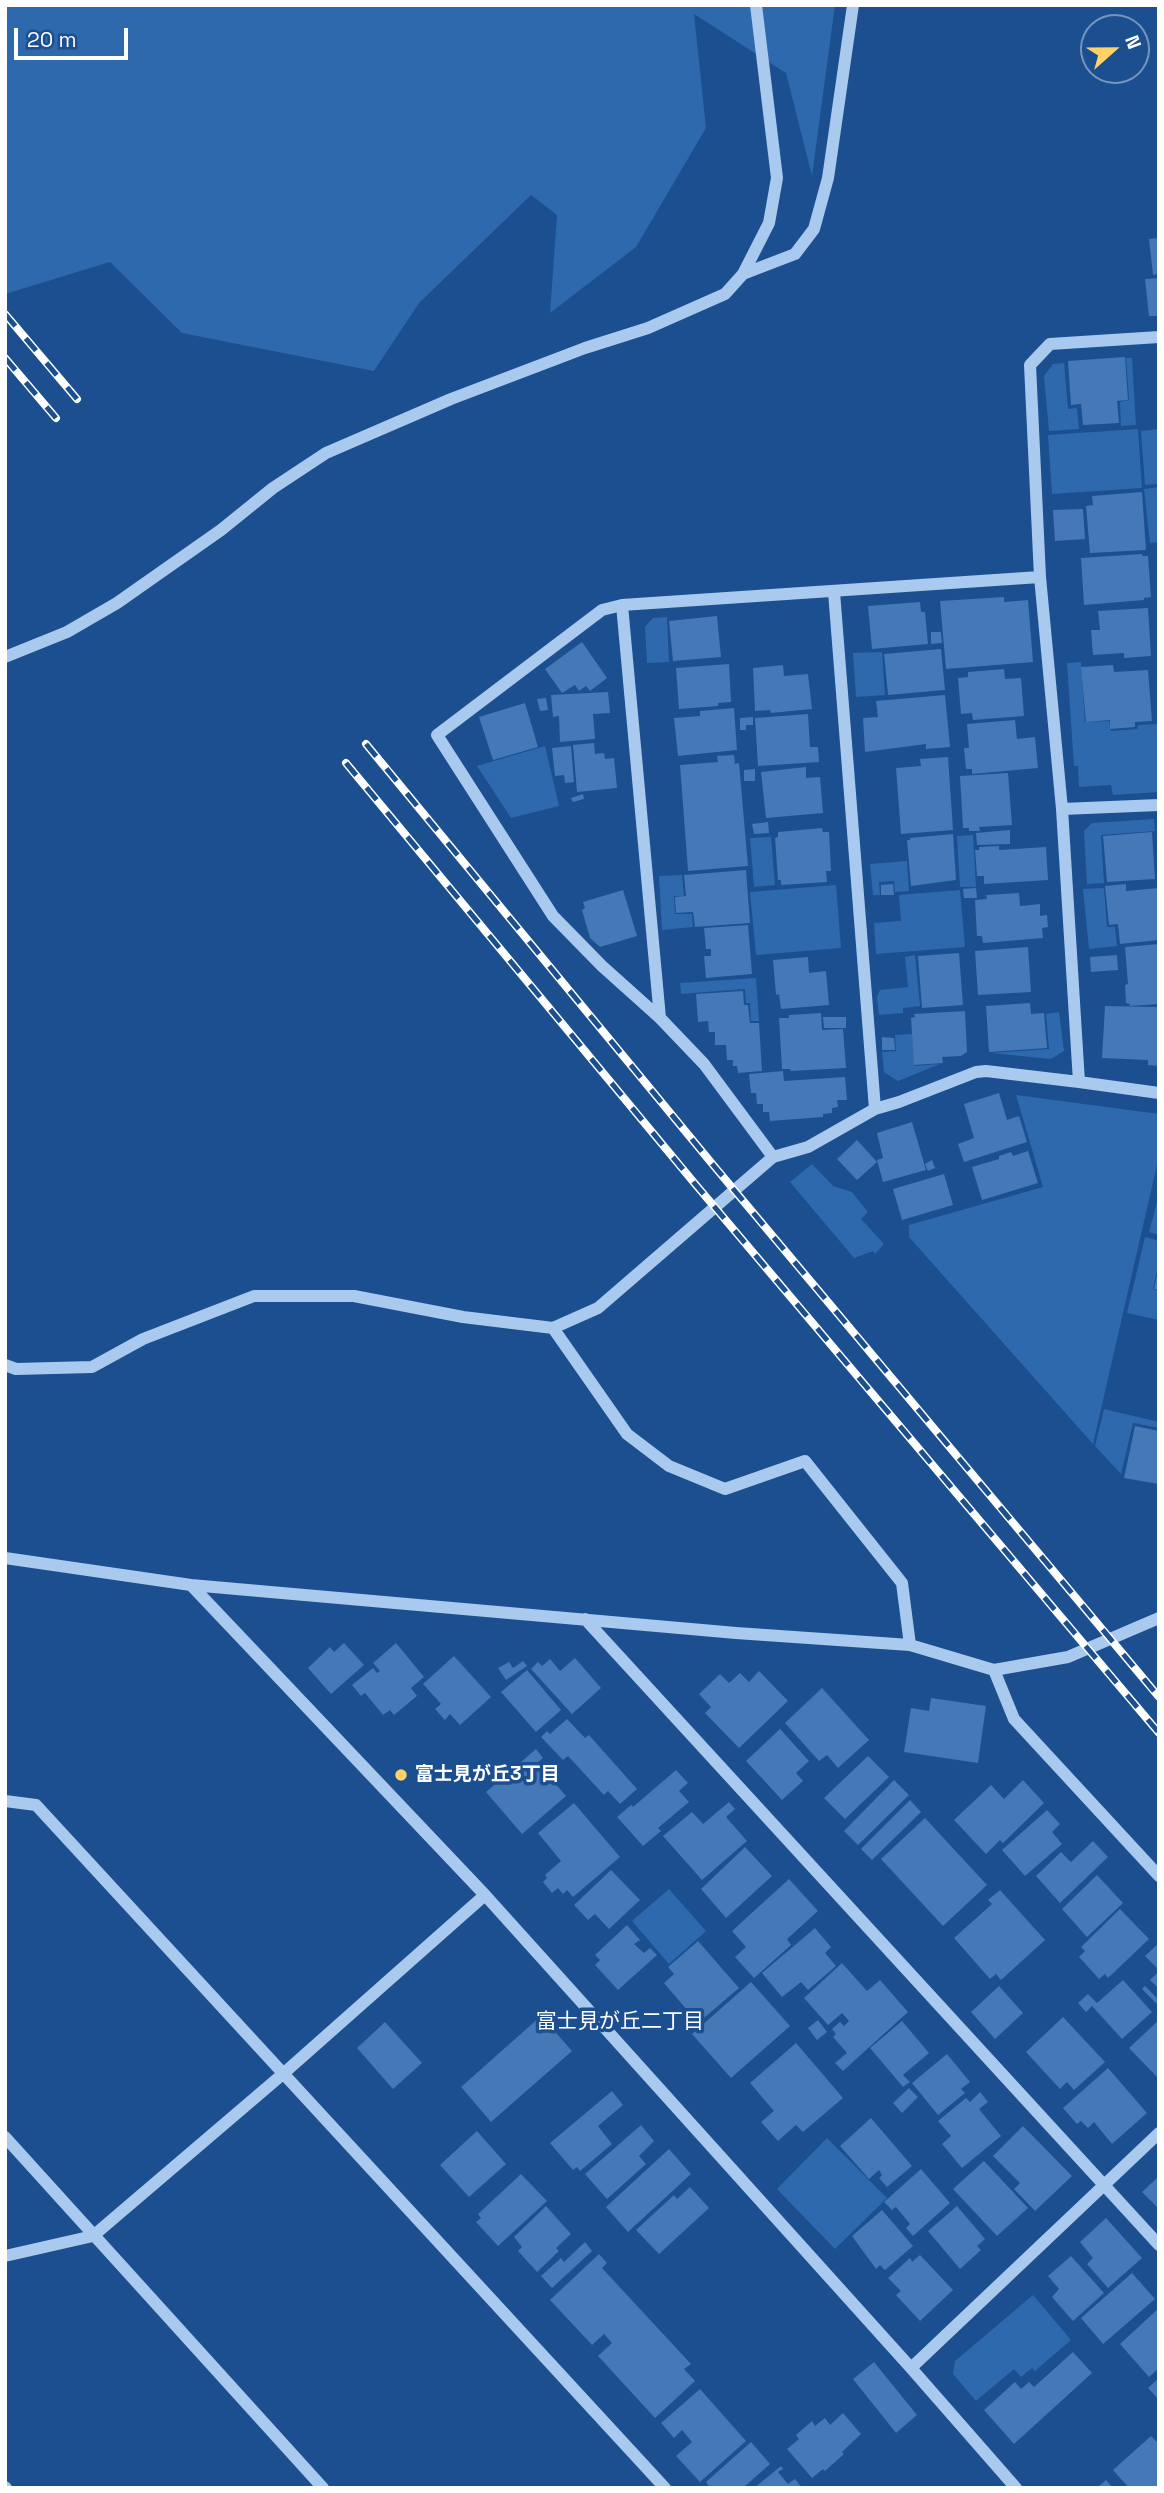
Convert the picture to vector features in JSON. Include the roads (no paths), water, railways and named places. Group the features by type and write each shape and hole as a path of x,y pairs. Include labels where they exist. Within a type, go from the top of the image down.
{"street":[{"path":"5,657 67,632 117,603 273,488 326,453 451,400 585,348 648,328 724,294 743,274 769,223 777,178 756,5"},
{"path":"743,274 795,254 814,229 828,178 853,5"},
{"path":"1079,1082 1062,809 1040,577 1030,365 1050,344 1159,337"},
{"path":"773,1157 704,1064 553,916 436,735 602,610 622,606 1040,577"},
{"path":"834,592 875,1109"},
{"path":"622,606 660,1018"},
{"path":"1062,809 1159,805"},
{"path":"5,1365 16,1369 92,1367 143,1339 254,1296 354,1296 463,1317 553,1328 598,1308 773,1157 808,1147 875,1109 976,1072 1159,1093"},
{"path":"553,1328 627,1434 669,1466 725,1489 806,1461 902,1583 910,1646"},
{"path":"5,1558 191,1585 910,1646 994,1670 1068,1657 1159,1618"},
{"path":"191,1585 485,1895 911,2368 1012,2486"},
{"path":"585,1619 1159,2245"},
{"path":"994,1670 1014,1719 1159,1875"},
{"path":"5,1801 36,1805 665,2488"},
{"path":"5,2256 93,2236 284,2073 485,1895"},
{"path":"911,2368 1159,2133"},
{"path":"5,2137 323,2488"}],"railway":[{"path":"5,314 77,399"},
{"path":"5,358 56,418"},
{"path":"366,744 714,1166 1159,1697"},
{"path":"346,763 696,1185 1159,1733"}],"place":[{"name":"富士見が丘3丁目","path":"401,1775"}],"district":[{"name":"富士見が丘二丁目","path":"620,2022"}]}
